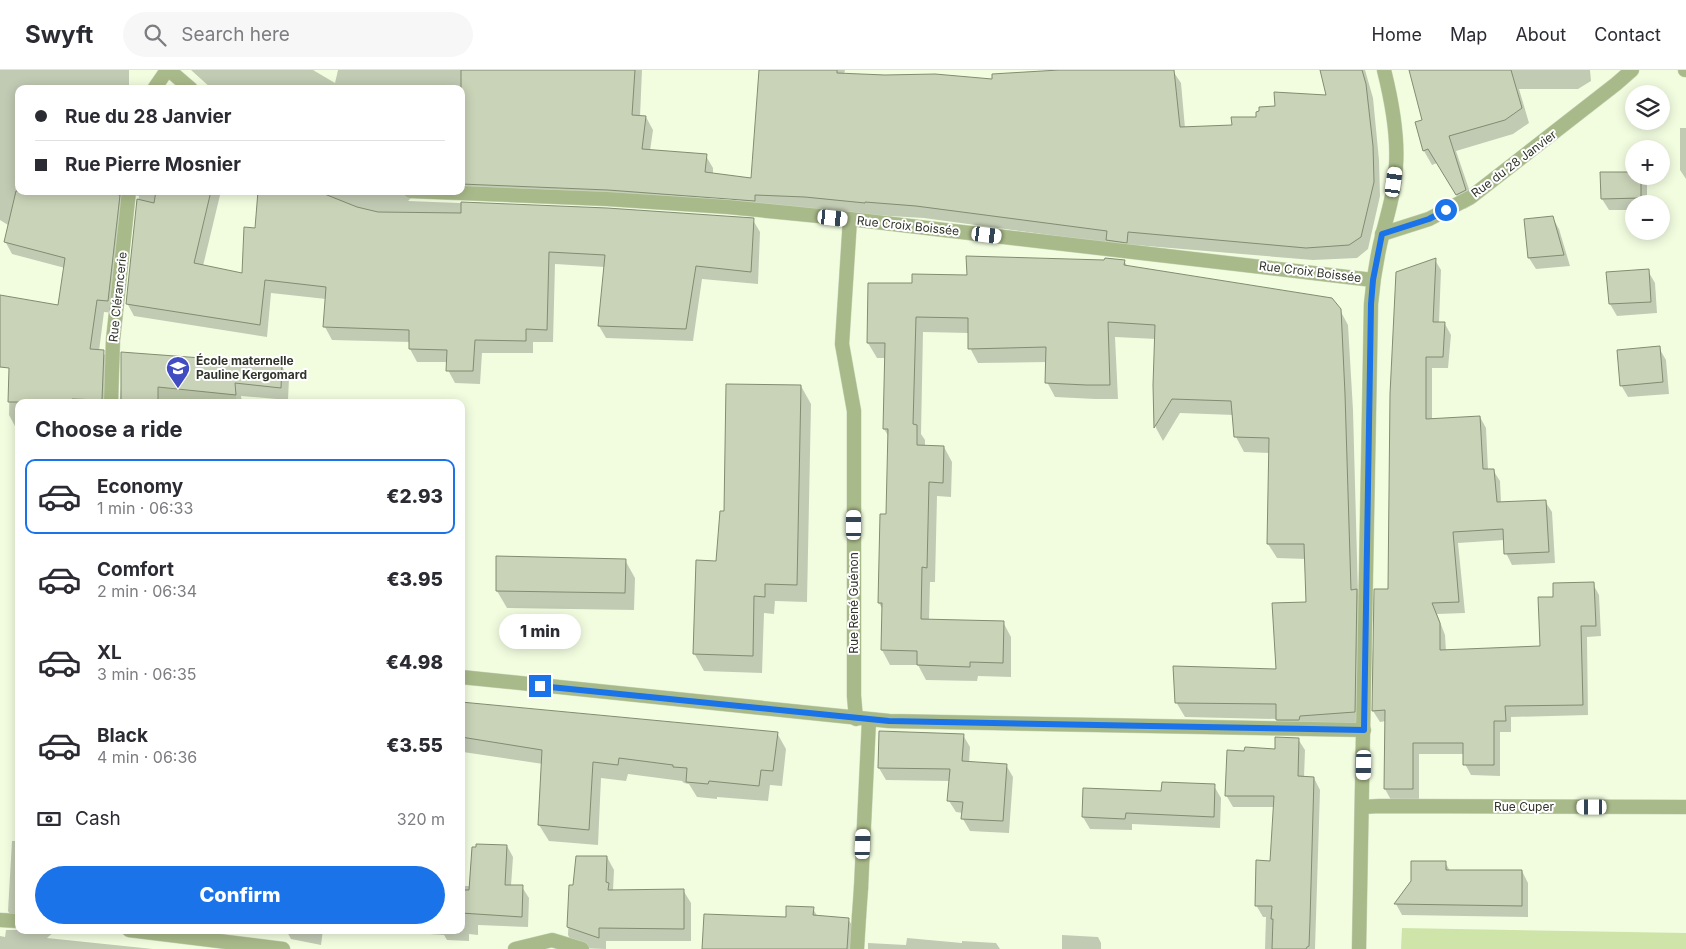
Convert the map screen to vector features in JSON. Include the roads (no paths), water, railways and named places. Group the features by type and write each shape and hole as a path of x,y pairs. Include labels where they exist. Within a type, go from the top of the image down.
{"street":[{"path":"157,85 168,70 186,85"},
{"path":"1359,949 1371,304 1373,280 1382,234 1392,199 1396,164 1394,125 1384,70"},
{"name":"Rue du 28 Janvier","path":"1382,234 1429,219 1471,197 1559,130 1632,70"},
{"name":"Rue Croix Boissée","path":"465,193 617,200 850,219 1373,280"},
{"name":"Rue Clérancerie","path":"111,399 115,313 129,195"},
{"name":"Rue René Guénon","path":"850,219 842,344 854,412 854,696 862,719 861,888 857,949"},
{"path":"465,677 899,722 1364,730"},
{"name":"Rue Cuper","path":"1363,808 1379,806 1686,807"},
{"path":"0,920 15,921"},
{"path":"161,934 283,949"},
{"path":"515,949 552,940 582,949"}],"place":[{"name":"École maternelle Pauline Kergomard","path":"178,389"}]}
